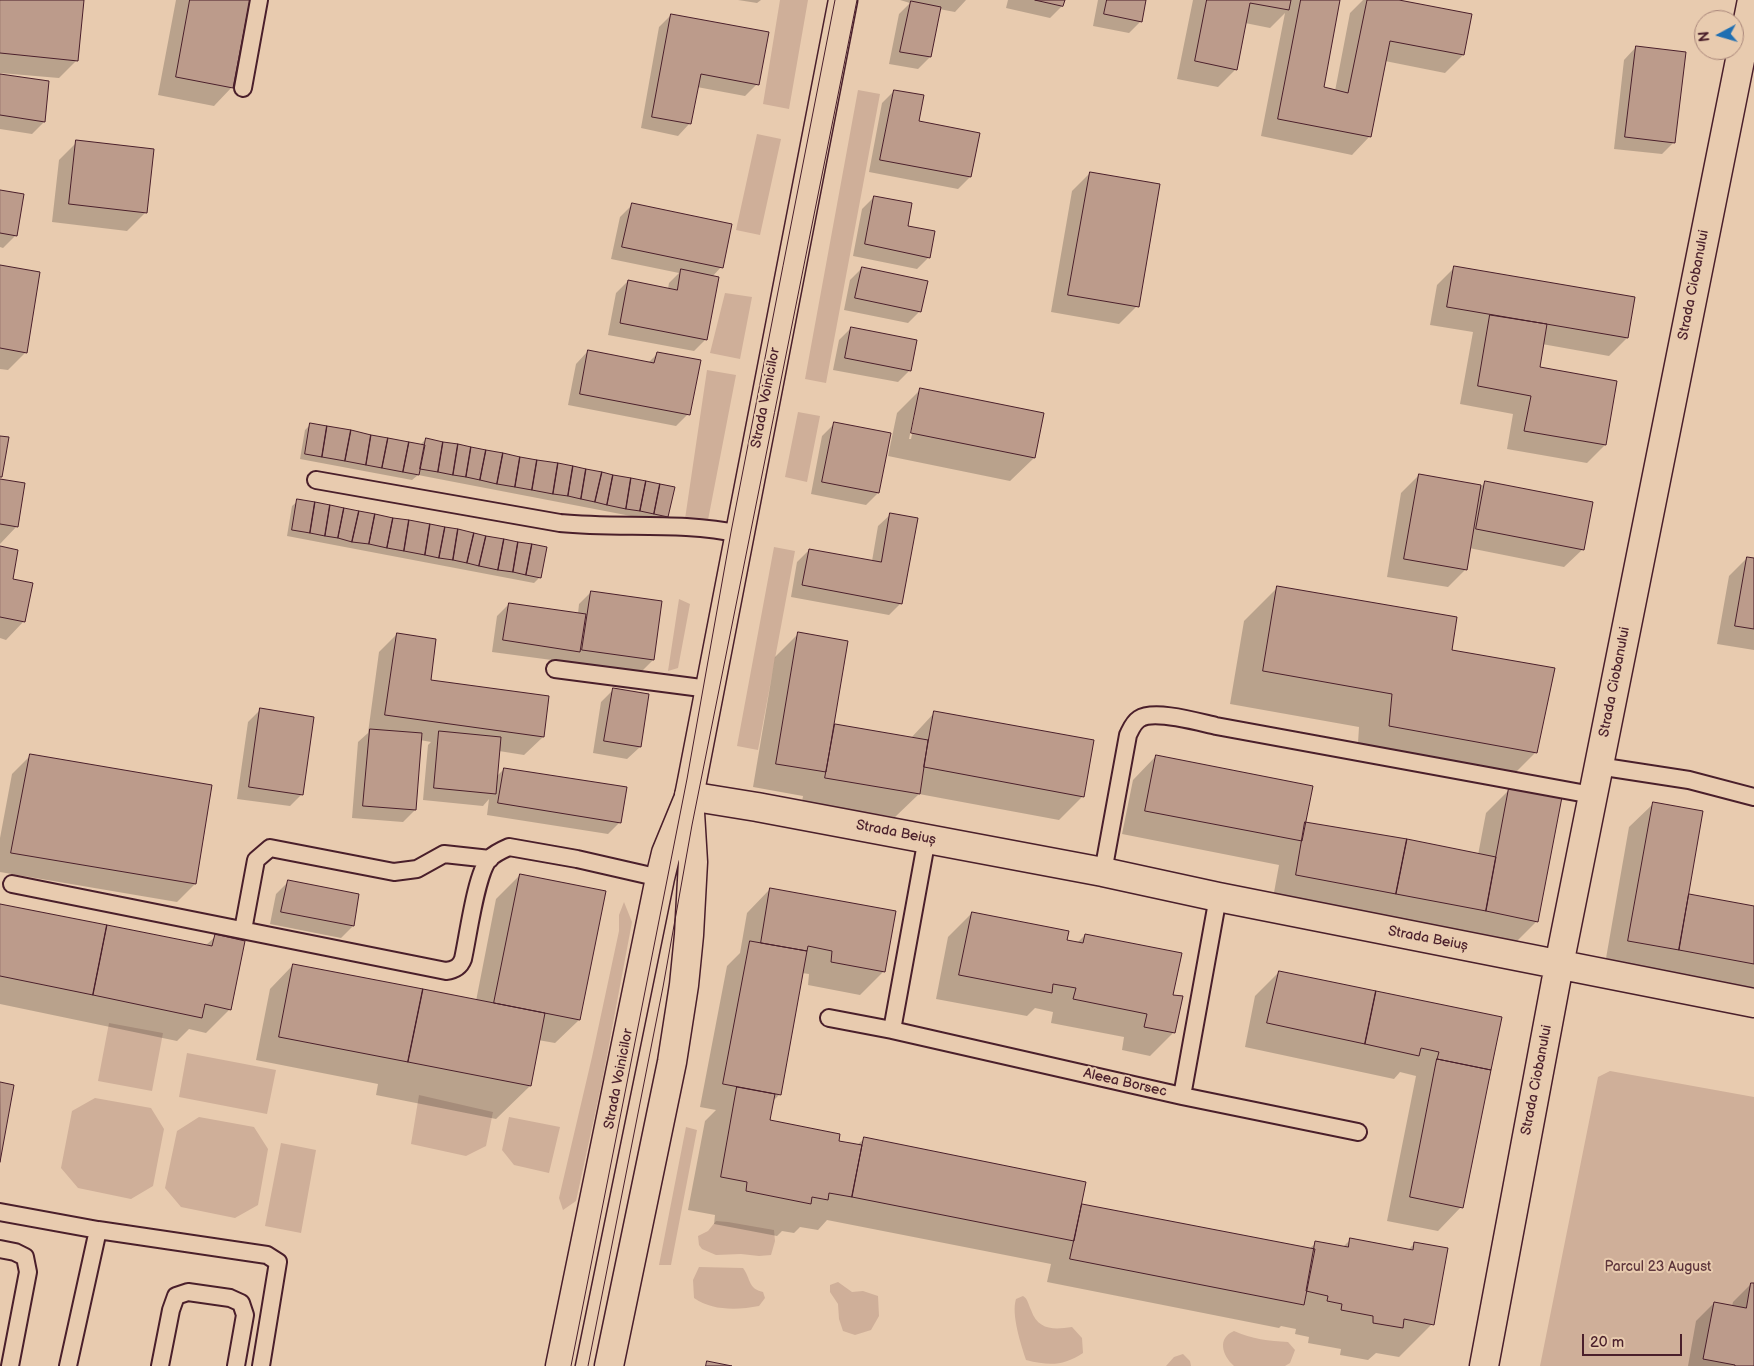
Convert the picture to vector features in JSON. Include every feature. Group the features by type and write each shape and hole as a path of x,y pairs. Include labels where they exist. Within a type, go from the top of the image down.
{"street":[{"name":"Strada Voinicilor","path":"560,1366 660,878 666,853 689,796 843,0"},
{"name":"Strada Ciobanului","path":"1484,1366 1592,795 1752,0"},
{"name":"Strada Voinicilor","path":"609,1366 672,1062 684,986 690,934 693,862 689,796"},
{"name":"Strada Beiuș","path":"689,796 927,838 1103,872 1218,897 1754,1003"}],"lane":[{"path":"243,88 259,0"},
{"path":"316,480 560,523 588,526 687,526 740,534"},
{"path":"556,669 709,689"},
{"path":"1103,872 1128,735 1138,719 1147,715 1158,715 1592,795"},
{"path":"1598,766 1689,780 1754,797"},
{"path":"892,1030 927,838"},
{"path":"12,884 446,971 452,970 461,964 482,872 490,859 499,851 510,847 577,859 660,878"},
{"path":"242,930 256,860 270,848 394,872 417,869 444,854 490,859"},
{"path":"1182,1096 1218,897"},
{"name":"Aleea Borsec","path":"829,1018 892,1030 1182,1096 1358,1132"},
{"path":"0,1212 98,1230 267,1254 278,1262 261,1366"},
{"path":"68,1366 98,1230"},
{"path":"0,1249 15,1252 25,1257 28,1272 10,1366"},
{"path":"160,1366 171,1310 176,1296 188,1292 230,1298 241,1303 245,1316 236,1366"}],"green space":[{"path":"780,0 808,0 789,109 763,104"},
{"path":"858,90 880,94 826,383 805,379"},
{"path":"757,134 781,139 760,235 736,230"},
{"path":"725,293 752,297 740,359 710,353"},
{"path":"707,370 736,375 708,520 685,519"},
{"path":"798,412 820,416 807,482 785,477"},
{"path":"774,547 795,551 758,750 737,746"},
{"path":"679,599 690,604 678,668 668,671"},
{"path":"624,902 632,922 602,1082 576,1201 563,1210 559,1198 619,931 619,915"},
{"path":"109,1023 163,1033 152,1091 98,1081"},
{"path":"187,1053 276,1070 267,1114 179,1097"},
{"name":"Parcul 23 August","path":"1610,1071 1754,1097 1754,1366 1540,1366 1598,1077"},
{"path":"419,1095 493,1112 486,1146 466,1156 411,1144"},
{"path":"95,1098 151,1108 164,1129 153,1186 131,1199 78,1188 61,1168 72,1111"},
{"path":"199,1117 254,1127 268,1149 258,1205 235,1218 181,1207 165,1188 177,1131"},
{"path":"509,1117 560,1127 549,1173 514,1165 502,1150"},
{"path":"686,1127 697,1130 671,1265 659,1265"},
{"path":"281,1143 316,1150 301,1233 265,1226"},
{"path":"716,1221 774,1230 775,1241 771,1255 716,1255 702,1249 699,1245 698,1236 708,1231"},
{"path":"699,1267 743,1268 752,1286 758,1291 763,1292 765,1298 759,1306 743,1308 717,1307 701,1302 694,1298 693,1280"},
{"path":"838,1282 852,1292 863,1291 878,1296 879,1316 871,1330 855,1335 843,1331 839,1319 838,1304 830,1292 830,1285"},
{"path":"1023,1296 1027,1300 1034,1317 1042,1325 1053,1328 1072,1327 1082,1338 1083,1353 1063,1363 1056,1364 1026,1360 1017,1330 1015,1313 1016,1299"},
{"path":"1234,1331 1261,1339 1288,1342 1295,1350 1290,1363 1285,1366 1234,1366 1224,1352 1223,1342"},
{"path":"1183,1354 1190,1361 1191,1366 1166,1366 1174,1357"}],"building":[{"path":"0,0 84,0 78,61 0,53"},
{"path":"190,0 250,0 233,88 176,77"},
{"path":"1035,0 1065,0 1063,6"},
{"path":"1107,0 1146,0 1142,22 1104,14"},
{"path":"1207,0 1291,0 1289,10 1250,3 1237,70 1195,61"},
{"path":"1301,0 1340,0 1324,87 1348,93 1367,0 1399,0 1472,14 1464,55 1390,41 1371,137 1278,119"},
{"path":"911,1 941,7 931,57 900,52"},
{"path":"671,14 769,32 759,85 701,74 691,124 652,117"},
{"path":"1636,46 1686,52 1675,143 1625,137"},
{"path":"0,74 49,81 45,122 0,115"},
{"path":"894,90 924,95 919,121 980,133 971,177 880,160"},
{"path":"76,140 154,149 147,213 69,204"},
{"path":"1090,172 1160,184 1139,307 1068,295"},
{"path":"0,190 24,194 17,236 0,233"},
{"path":"874,196 912,203 908,226 935,231 930,258 865,244"},
{"path":"632,203 732,224 723,268 622,247"},
{"path":"0,265 40,272 27,353 0,348"},
{"path":"1454,266 1635,297 1628,338 1447,307"},
{"path":"862,267 928,281 921,312 855,298"},
{"path":"681,269 719,277 707,340 620,323 628,280 677,290"},
{"path":"1490,315 1547,324 1540,367 1617,381 1606,445 1524,431 1531,396 1478,386"},
{"path":"851,327 917,340 911,371 845,358"},
{"path":"588,350 654,363 657,352 701,360 690,415 580,394"},
{"path":"920,388 1044,413 1035,458 911,433"},
{"path":"834,422 891,433 879,493 822,482"},
{"path":"310,423 327,426 322,457 305,454"},
{"path":"327,426 351,430 345,461 322,457"},
{"path":"351,430 371,435 366,465 345,461"},
{"path":"371,435 388,438 382,468 366,465"},
{"path":"0,436 9,437 2,477 0,477"},
{"path":"388,438 409,442 403,472 382,468"},
{"path":"426,438 443,442 438,472 420,469"},
{"path":"409,442 425,445 419,475 403,472"},
{"path":"443,442 458,444 453,475 438,472"},
{"path":"458,444 471,447 466,477 453,475"},
{"path":"471,447 486,450 480,480 466,477"},
{"path":"486,450 503,453 497,484 480,480"},
{"path":"503,453 520,457 515,487 497,484"},
{"path":"520,457 537,460 532,490 515,487"},
{"path":"537,460 558,463 553,494 532,490"},
{"path":"558,463 573,466 568,496 553,494"},
{"path":"573,466 586,469 581,499 568,496"},
{"path":"586,469 602,472 595,502 581,499"},
{"path":"602,472 613,475 607,505 595,502"},
{"path":"1419,474 1481,485 1467,570 1404,559"},
{"path":"613,475 631,478 626,509 607,505"},
{"path":"631,478 646,481 640,511 626,509"},
{"path":"0,479 25,483 18,527 0,524"},
{"path":"646,481 660,484 654,514 640,511"},
{"path":"1485,481 1593,502 1584,550 1476,529"},
{"path":"660,484 675,487 668,517 654,514"},
{"path":"297,499 315,502 310,533 292,530"},
{"path":"315,502 330,505 325,536 310,533"},
{"path":"330,505 344,508 338,538 325,536"},
{"path":"344,508 359,511 352,542 338,538"},
{"path":"359,511 375,514 369,544 352,542"},
{"path":"890,513 918,518 902,604 802,585 809,549 881,562"},
{"path":"375,514 393,518 387,548 369,544"},
{"path":"393,518 409,520 404,551 387,548"},
{"path":"409,520 430,524 425,555 404,551"},
{"path":"430,524 445,527 439,558 425,555"},
{"path":"445,527 458,529 453,560 439,558"},
{"path":"458,529 474,533 467,563 453,560"},
{"path":"474,533 486,536 479,566 467,563"},
{"path":"486,536 504,539 498,570 479,566"},
{"path":"504,539 518,542 513,572 498,570"},
{"path":"518,542 532,544 526,575 513,572"},
{"path":"532,544 547,547 541,578 526,575"},
{"path":"0,546 18,550 13,579 33,583 25,622 0,617"},
{"path":"1747,557 1754,558 1754,629 1735,626"},
{"path":"1277,586 1457,617 1452,650 1555,668 1537,753 1389,726 1392,694 1263,671"},
{"path":"591,591 662,601 654,660 582,650"},
{"path":"509,603 586,614 580,652 503,640"},
{"path":"798,632 848,641 826,772 776,764"},
{"path":"397,633 436,639 431,680 549,696 544,737 385,715"},
{"path":"613,688 649,694 641,747 604,741"},
{"path":"260,708 314,717 303,795 249,787"},
{"path":"934,711 1094,740 1084,797 924,767"},
{"path":"835,724 928,740 920,794 825,778"},
{"path":"370,729 422,733 416,810 363,806"},
{"path":"439,731 501,737 496,794 434,788"},
{"path":"30,754 212,785 196,884 11,853"},
{"path":"1156,755 1313,786 1302,841 1145,811"},
{"path":"504,768 627,787 621,823 498,803"},
{"path":"1509,788 1562,797 1538,922 1486,911"},
{"path":"1653,802 1703,811 1679,950 1628,941"},
{"path":"1305,822 1407,839 1396,894 1296,875"},
{"path":"1407,839 1496,857 1486,911 1396,894"},
{"path":"520,874 606,891 580,1020 494,1003"},
{"path":"288,880 359,894 354,926 281,912"},
{"path":"770,888 896,911 885,972 831,962 832,951 808,946 807,951 761,943"},
{"path":"1689,894 1754,906 1754,964 1679,950"},
{"path":"0,904 107,925 93,995 0,976"},
{"path":"972,912 1069,931 1067,940 1083,943 1085,934 1182,953 1173,995 1183,996 1175,1033 1144,1027 1147,1014 1073,999 1076,988 1053,984 1052,993 959,975"},
{"path":"107,925 212,946 215,934 245,941 231,1010 205,1004 202,1018 93,995"},
{"path":"750,941 807,951 781,1095 723,1084"},
{"path":"293,964 423,989 408,1062 279,1037"},
{"path":"1279,971 1376,991 1365,1044 1267,1023"},
{"path":"423,989 545,1013 531,1086 408,1062"},
{"path":"1376,991 1502,1017 1491,1070 1437,1059 1439,1052 1421,1048 1419,1056 1365,1044"},
{"path":"1437,1059 1491,1070 1463,1208 1410,1197"},
{"path":"0,1082 14,1085 0,1162"},
{"path":"737,1087 775,1094 770,1120 840,1134 839,1141 862,1145 852,1197 829,1193 828,1200 812,1197 811,1204 746,1191 747,1182 721,1177"},
{"path":"864,1137 1086,1182 1074,1241 852,1197"},
{"path":"1082,1204 1315,1249 1304,1305 1070,1259"},
{"path":"1350,1238 1413,1250 1414,1242 1448,1248 1434,1325 1404,1319 1403,1328 1373,1323 1373,1316 1341,1310 1342,1304 1327,1301 1328,1296 1306,1291 1315,1241 1348,1247"},
{"path":"1751,1283 1754,1283 1754,1366 1735,1366 1703,1359 1714,1302 1746,1308"},
{"path":"707,1361 732,1366 706,1366"}],"tram line":[{"path":"571,1366 687,779 731,532 835,0"},
{"path":"588,1366 663,987 692,825 857,0"}]}
